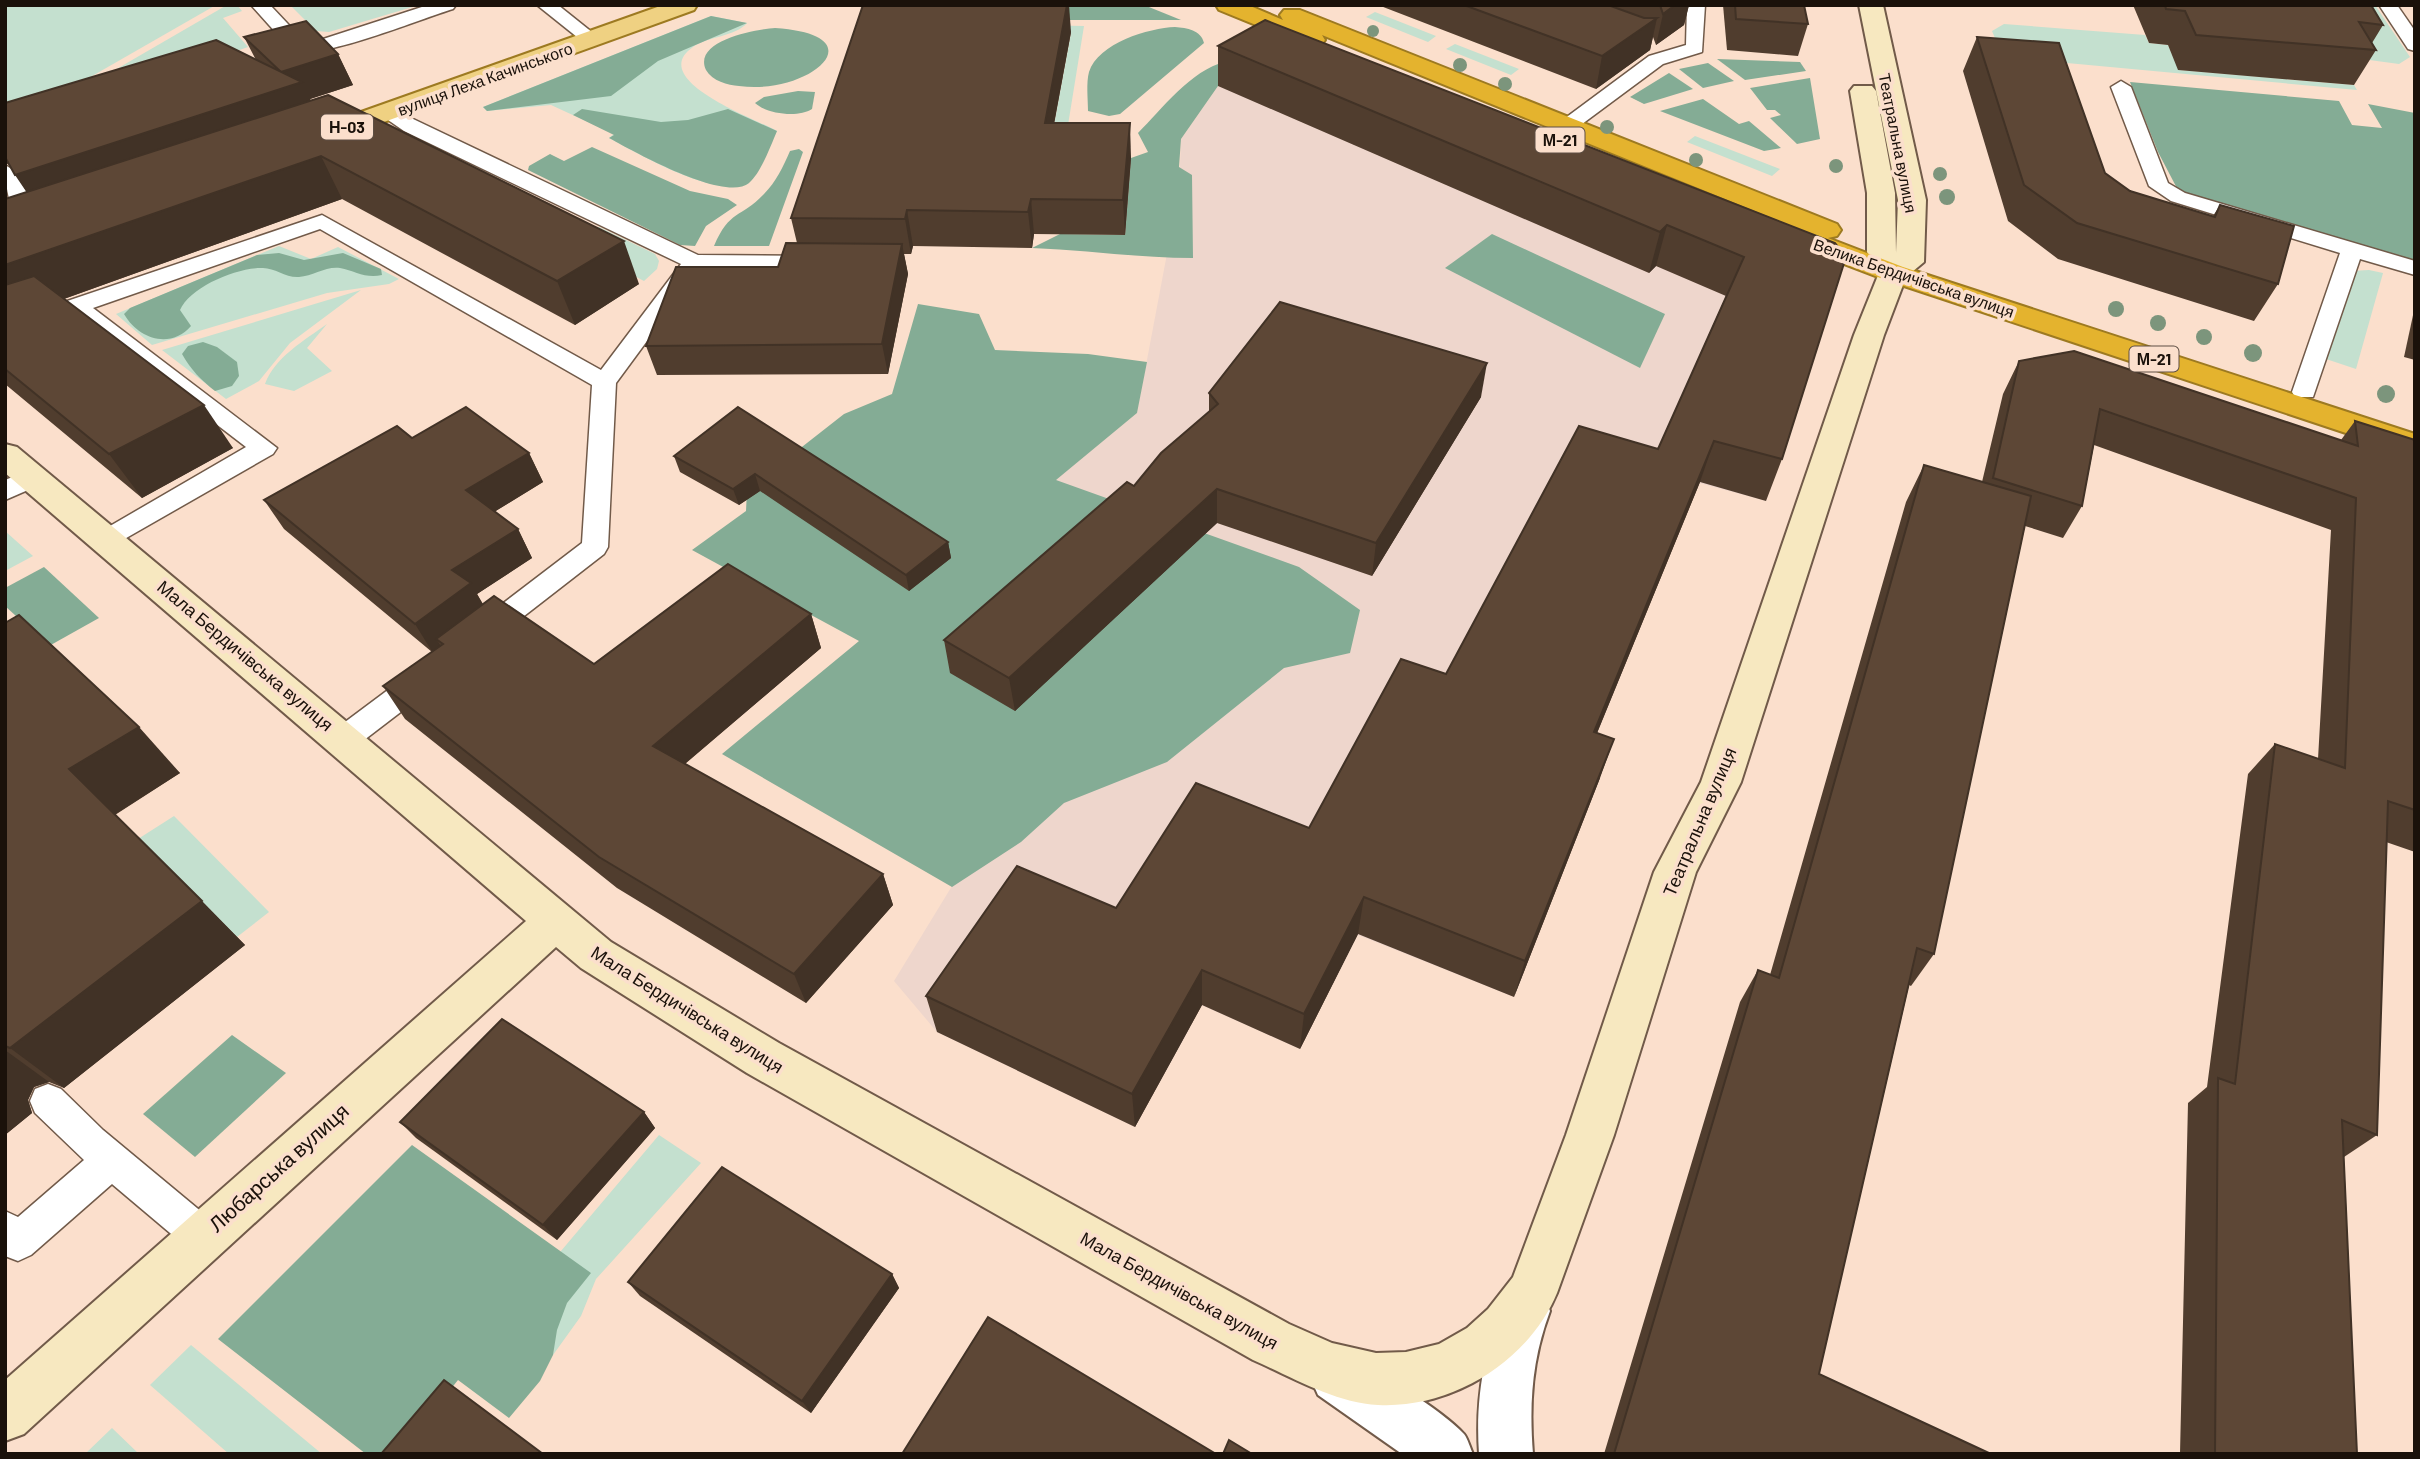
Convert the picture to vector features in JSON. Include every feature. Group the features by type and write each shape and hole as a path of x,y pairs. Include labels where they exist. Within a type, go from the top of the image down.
{"highway":[{"name":"Велика Бердичівська вулиця","path":"1227,5 1895,262 2415,445"},
{"name":"Велика Бердичівська вулиця","path":"1267,5 1895,262 2415,429"}],"main road":[{"name":"вулиця Леха Качинського","path":"653,5 584,33 302,136 388,113 686,5"},
{"path":"18,230 58,219"}],"street":[{"name":"Театральна вулиця","path":"1849,5 1895,262"},
{"name":"Театральна вулиця","path":"1506,1454 1502,1406 1509,1350 1590,1135 1675,872 1721,782 1895,262 1912,200 1871,5"},
{"name":"Мала Бердичівська вулиця","path":"5,455 20,484 107,540 344,739 554,923 596,955 763,1058 1271,1342 1397,1416 1446,1454"},
{"name":"Любарська вулиця","path":"5,1415 554,923"},
{"path":"1271,1342 1330,1368 1376,1379 1406,1378 1448,1368 1485,1346 1506,1327 1532,1293"}],"lane":[{"path":"260,5 298,46"},
{"path":"273,54 298,46 322,45 447,5"},
{"path":"546,5 584,33"},
{"path":"1567,126 1656,60 1695,48 1696,5"},
{"path":"2388,5 2415,45"},
{"path":"2121,87 2159,186 2178,197 2415,268"},
{"path":"388,113 411,127 694,262 836,263"},
{"path":"5,171 18,230"},
{"path":"5,330 322,221 604,382"},
{"path":"2304,393 2352,250"},
{"path":"344,739 595,547 604,382 694,262"},
{"path":"76,306 264,448 107,540"},
{"path":"48,1101 111,1160 202,1236"},
{"path":"5,1230 18,1242 111,1160"}],"shaded area":[{"path":"1264,59 1830,299 1766,501 1699,483 1582,771 1600,778 1514,997 1358,935 1300,1049 1181,996 1190,1028 1135,1127 937,1032 894,981 952,886 722,754 1137,413 1179,190 1181,139 1218,86"}],"green space":[{"path":"5,5 216,5 5,126"},
{"path":"227,5 237,5 242,11 223,18 248,47 13,129"},
{"path":"290,5 419,5 329,32 316,31"},
{"path":"1074,5 1144,5 1181,20 1040,20"},
{"path":"2331,5 2375,5 2410,57 2399,64 2362,59"},
{"path":"1375,12 1436,36 1428,42 1366,17"},
{"path":"711,16 747,23 736,31 693,47 682,60 683,72 710,97 777,131 748,184 715,185 696,180 609,138 614,134 551,105 487,111 483,107"},
{"path":"711,16 747,23 658,61 611,96 487,111 483,107"},
{"path":"2004,24 2145,35 2149,43 2168,45 2179,70 2354,85 2357,90 2003,57 1992,31"},
{"path":"1038,25 1084,26 1068,125 1054,125 1071,33"},
{"path":"1175,27 1197,32 1204,43 1120,114 1109,116 1088,111 1089,72 1103,53 1113,45 1139,34"},
{"path":"775,28 807,33 824,41 828,52 823,63 809,74 765,87 725,83 716,80 706,70 704,60 708,51 717,44 742,34"},
{"path":"1455,44 1519,69 1511,75 1446,49"},
{"path":"1264,59 1218,86 1181,139 1179,167 1192,175 1193,258 1032,248 1060,234 1125,235 1131,158 1148,152 1138,133 1200,73 1225,62"},
{"path":"1717,59 1800,62 1806,71 1745,80"},
{"path":"1708,63 1734,81 1703,88 1679,69"},
{"path":"1669,73 1693,89 1644,104 1630,97"},
{"path":"1810,78 1820,139 1797,144 1770,118 1781,115 1775,110 1767,110 1750,88"},
{"path":"2130,82 2339,101 2352,125 2382,128 2368,104 2415,113 2415,263 2180,194 2158,152"},
{"path":"798,91 815,92 812,109 783,114 767,110 755,103 764,97"},
{"path":"1703,99 1739,124 1749,121 1781,148 1764,151 1660,111"},
{"path":"582,109 661,122 688,120 728,109 777,131 762,166 749,183 737,187 720,186 679,173 609,138 614,135 573,115"},
{"path":"1695,136 1780,169 1772,176 1687,142"},
{"path":"592,147 690,191 728,199 737,205 706,226 695,246 680,245 528,170 529,166 550,154 564,161"},
{"path":"799,149 803,152 769,246 714,246 725,226 768,189 790,151"},
{"path":"599,227 655,254 659,261 657,269 644,281 571,243"},
{"path":"1492,234 1665,314 1640,368 1445,268"},
{"path":"279,246 311,259 338,247 399,279 389,284 327,293 152,345 116,314"},
{"path":"279,253 304,260 343,253 381,269 382,275 366,275 340,268 299,277 267,268 240,271 204,286 185,302 180,310 191,326 183,333 165,339 138,330 124,314 130,308 257,255"},
{"path":"2369,270 2383,273 2356,369 2326,359 2351,271"},
{"path":"361,290 290,343 259,381 226,399 162,350"},
{"path":"918,304 979,314 995,350 1088,354 1147,362 1137,413 1056,480 1299,567 1360,610 1350,653 1284,668 1167,762 1064,803 1021,842 952,887 722,754 859,641 692,550 746,511 747,490 844,414 892,394"},
{"path":"327,324 307,348 332,371 294,391 265,384 283,357"},
{"path":"203,342 217,347 237,362 239,376 232,386 215,391 185,360 182,354 188,346"},
{"path":"5,531 33,556 5,571"},
{"path":"44,567 99,618 49,646 5,606 5,588"},
{"path":"174,816 269,912 237,937 138,839"},
{"path":"232,1035 286,1073 195,1157 143,1114"},
{"path":"659,1135 701,1163 596,1279 581,1316 553,1355 561,1251"},
{"path":"412,1145 591,1273 567,1303 557,1330 553,1355 540,1381 509,1418 458,1380 399,1454 366,1454 218,1339"},
{"path":"191,1345 322,1454 229,1454 150,1385"},
{"path":"112,1428 139,1454 85,1454"}],"building":[{"path":"863,5 1067,5 1045,123 1130,123 1123,200 1031,199 1028,212 907,210 905,219 791,218"},
{"path":"1464,5 1608,5 1644,18 1657,18 1602,56"},
{"path":"1660,5 1675,5 1663,14"},
{"path":"1735,5 1804,5 1808,24 1736,19"},
{"path":"2165,5 2371,5 2383,25 2359,22 2376,50 2196,35 2185,11 2166,9"},
{"path":"1265,20 1835,243 1846,257 1782,459 1714,441 1594,732 1614,739 1525,961 1364,897 1304,1014 1202,970 1132,1094 926,996 1017,866 1116,908 1196,783 1309,828 1401,659 1446,674 1579,426 1658,449 1744,257 1667,225 1660,232 1218,46"},
{"path":"306,21 338,54 281,72 244,37"},
{"path":"1977,37 2059,43 2105,173 2130,191 2215,217 2220,205 2294,226 2278,284 2077,223 2024,185"},
{"path":"216,40 302,82 15,175 5,157 5,103"},
{"path":"328,95 624,241 557,281 321,156 5,265 5,199"},
{"path":"786,243 902,244 882,344 646,346 676,267 778,267"},
{"path":"34,276 204,405 109,454 5,369 5,285"},
{"path":"1280,302 1487,363 1376,543 1217,489 1009,678 944,640 1127,482 1134,486 1161,453 1218,404 1209,393"},
{"path":"2074,351 2358,446 2355,421 2415,440 2415,810 2388,801 2377,1135 2342,1120 2357,1454 2215,1454 2218,1078 2235,1084 2275,744 2345,768 2356,498 2100,409 2082,506 1993,478 2019,361"},
{"path":"466,407 529,453 466,490 518,529 452,570 471,583 415,624 264,500 397,426 412,438"},
{"path":"738,407 948,542 906,575 755,474 733,489 674,456"},
{"path":"1924,465 2031,496 1934,954 1917,948 1819,1374 1991,1454 1614,1454 1758,970 1779,978"},
{"path":"728,564 811,614 653,746 883,874 794,974 599,857 383,686 443,644 436,639 494,596 594,664"},
{"path":"19,615 139,727 69,769 202,901 10,1048 5,1046 5,623"},
{"path":"502,1019 644,1112 543,1225 400,1122"},
{"path":"722,1167 892,1274 802,1401 628,1282"},
{"path":"988,1317 1216,1454 902,1454"},
{"path":"444,1380 543,1454 381,1454"},
{"path":"1229,1440 1252,1454 1223,1454"}]}
